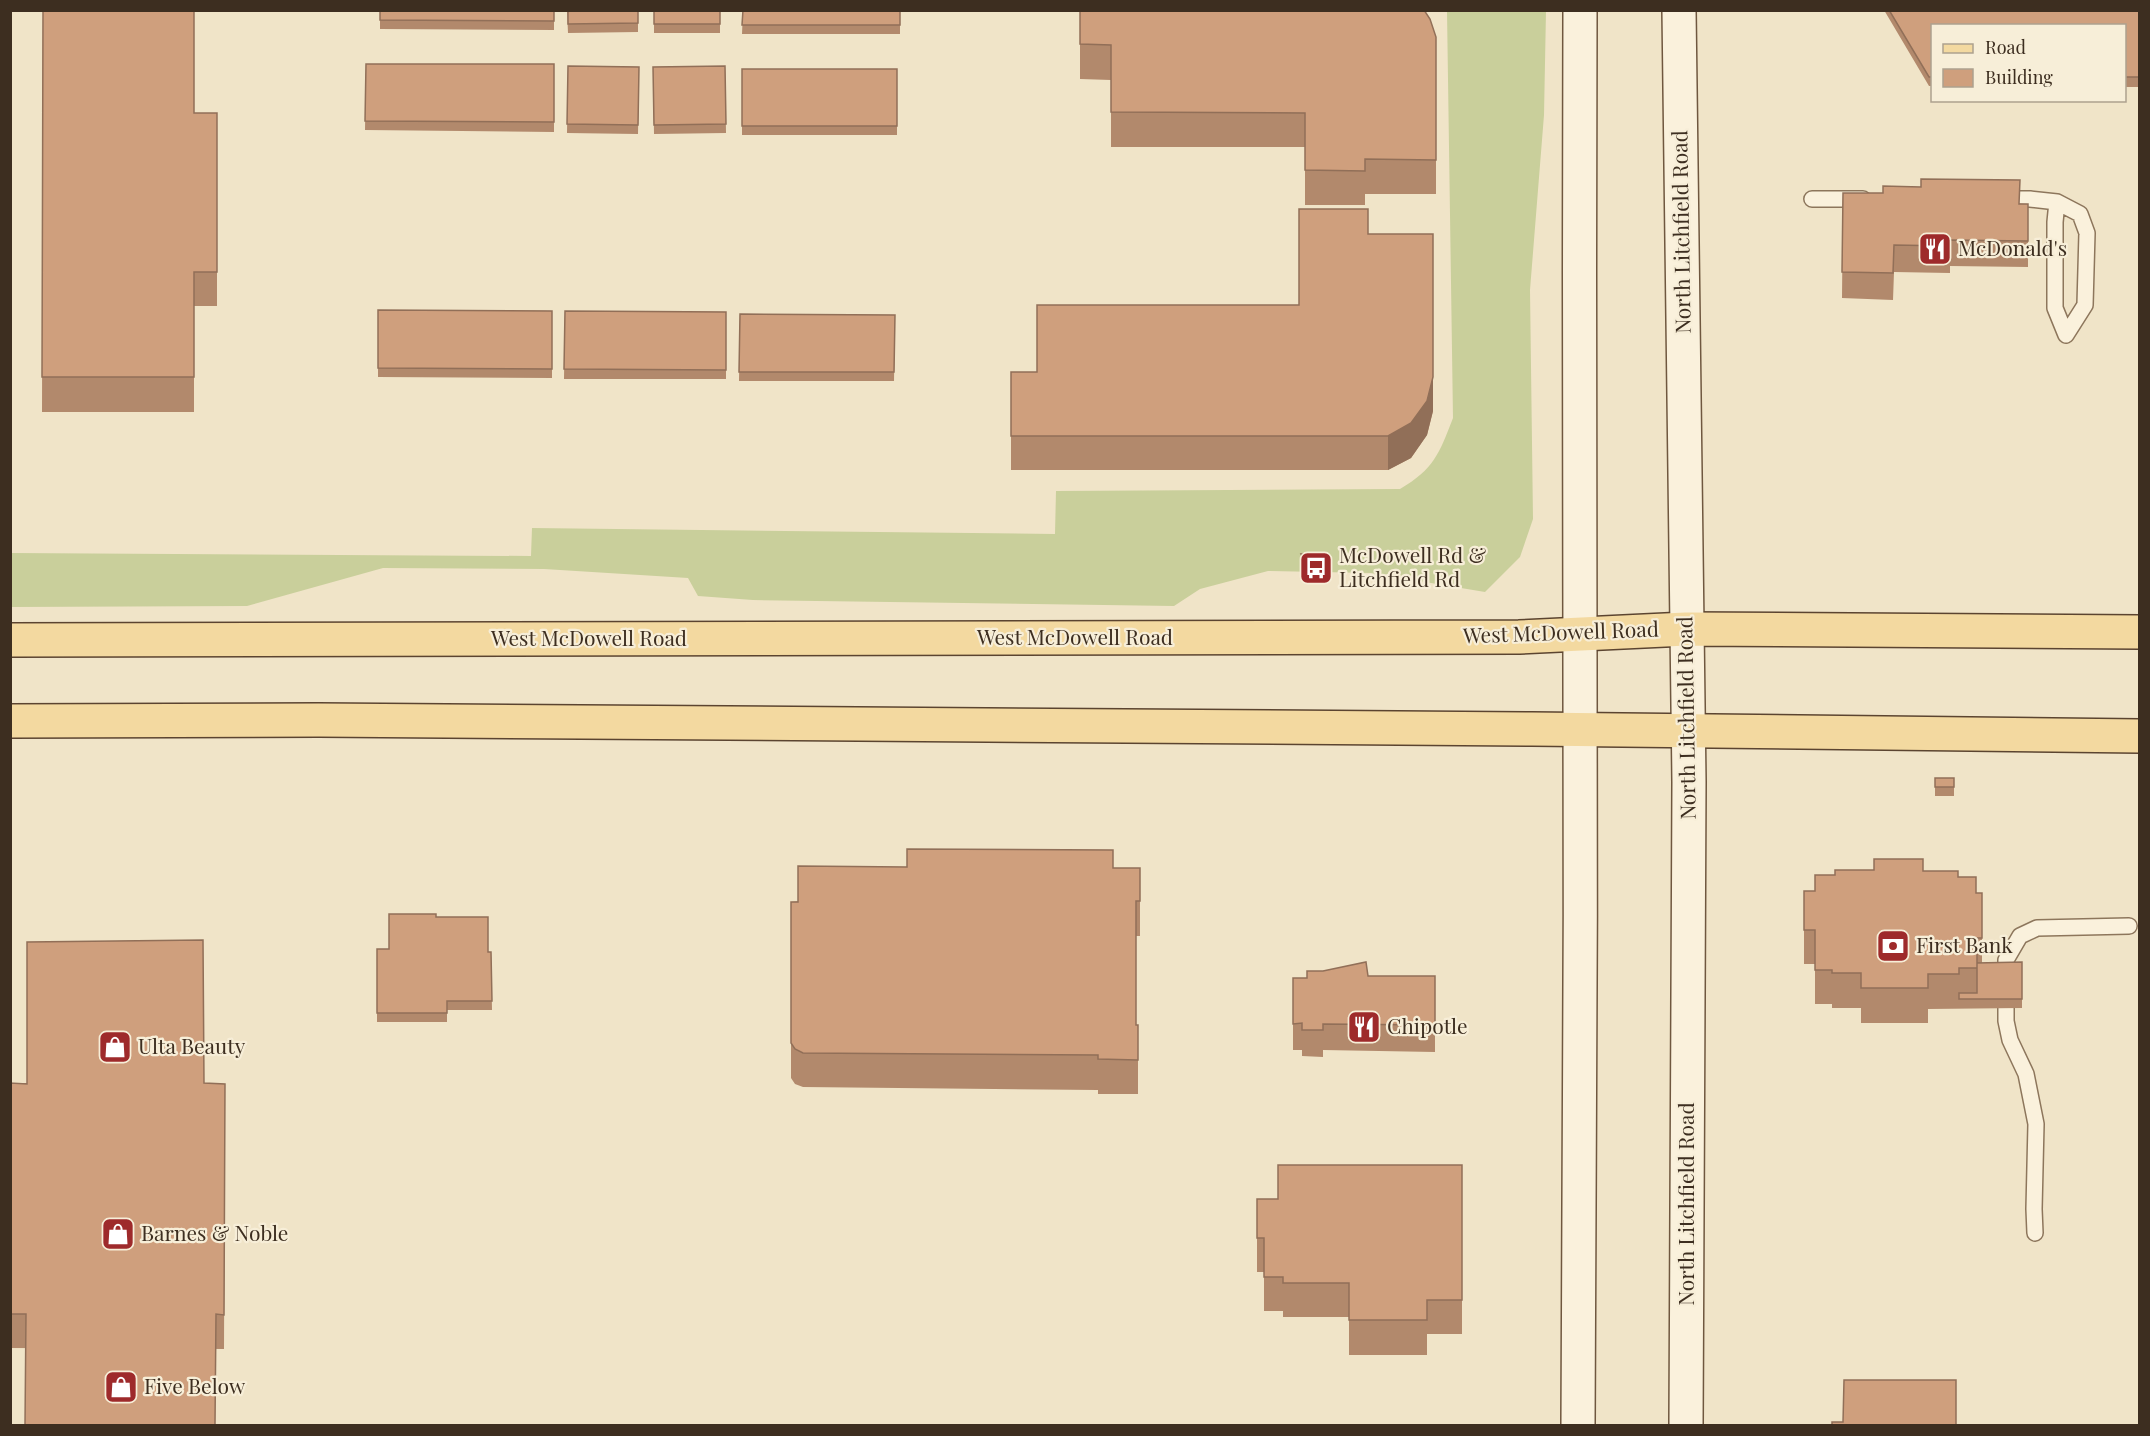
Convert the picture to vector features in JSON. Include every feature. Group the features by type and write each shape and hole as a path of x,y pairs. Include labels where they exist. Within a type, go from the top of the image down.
{"main road":[{"path":"1578,1425 1581,1144 1580,10"},
{"name":"North Litchfield Road","path":"1679,10 1688,732 1686,1425"},
{"name":"West McDowell Road","path":"10,640 1519,637 1686,629 2139,632"},
{"path":"10,721 331,720 2139,736"}],"lane":[{"path":"1812,199 1881,199"},
{"path":"1984,199 2030,199 2057,202 2079,214 2087,233 2085,305 2066,335 2055,308 2057,202"},
{"path":"2035,1233 2036,1124 2026,1074 2010,1041 2006,1021 2006,960 2020,936 2037,928 2128,926"}],"green space":[{"path":"1447,11 1546,11 1544,115 1530,290 1533,519 1520,557 1485,592 1371,573 1268,571 1200,589 1174,606 753,600 698,596 688,578 544,569 383,568 247,606 11,607 11,553 531,556 532,528 1055,534 1056,491 1400,489 1421,475 1434,460 1453,418"}],"building":[{"path":"43,10 194,10 194,113 217,113 217,272 194,272 194,377 42,377"},
{"path":"380,10 554,10 554,21 380,20"},
{"path":"568,10 638,10 638,23 568,24"},
{"path":"654,10 720,10 720,24 654,24"},
{"path":"743,10 900,10 900,25 742,25"},
{"path":"1080,10 1424,10 1430,19 1436,37 1436,160 1365,159 1365,171 1305,170 1305,113 1111,112 1111,45 1080,44"},
{"path":"1889,10 2139,10 2139,77 2126,77 2126,24 1931,24 1931,77"},
{"path":"366,64 554,64 554,122 365,121"},
{"path":"568,66 639,67 638,125 567,124"},
{"path":"725,66 726,124 654,125 653,67"},
{"path":"742,69 897,69 897,126 742,126"},
{"path":"1921,179 2020,180 2019,204 2028,204 2028,241 1950,240 1950,246 1894,245 1893,273 1842,272 1843,193 1883,193 1883,186 1921,187"},
{"path":"1299,209 1368,209 1368,234 1433,234 1433,377 1427,401 1411,423 1388,436 1011,436 1011,372 1037,372 1037,305 1299,305"},
{"path":"378,310 552,311 552,369 378,368"},
{"path":"565,311 726,312 726,370 564,369"},
{"path":"740,314 895,315 894,372 739,372"},
{"path":"1301,554 1321,554 1321,562 1306,563"},
{"path":"1935,778 1954,778 1954,787 1935,787"},
{"path":"907,849 1113,850 1113,868 1140,868 1140,901 1136,901 1138,1060 1098,1059 1098,1055 803,1053 795,1049 791,1043 791,902 798,902 798,866 907,867"},
{"name":"First Bank","path":"1874,859 1923,859 1923,871 1958,871 1958,877 1976,877 1976,893 1982,893 1982,938 1977,938 1977,968 1959,968 1959,974 1928,974 1928,988 1861,988 1861,973 1832,973 1832,970 1815,970 1815,930 1804,930 1804,891 1815,891 1815,875 1835,875 1835,870 1874,870"},
{"path":"389,914 488,917 492,1001 447,1001 447,1013 377,1013 377,949 389,949"},
{"path":"203,940 204,1083 225,1084 224,1315 216,1314 215,1425 25,1425 26,1314 10,1314 10,1083 27,1084 27,942"},
{"path":"1366,962 1368,976 1435,976 1435,1025 1323,1024 1323,1030 1302,1030 1302,1023 1293,1024 1293,978 1307,978 1307,971 1323,971"},
{"path":"2022,962 2022,999 1959,999 1959,993 1977,993 1977,963"},
{"path":"1278,1165 1462,1165 1462,1300 1427,1300 1427,1320 1349,1320 1349,1283 1283,1283 1283,1277 1264,1277 1264,1238 1257,1238 1257,1199 1278,1199"},
{"path":"1844,1380 1956,1380 1956,1425 1832,1425 1832,1422 1843,1422"}],"place":[{"name":"McDonald's","path":"1935,249"},
{"name":"McDowell Rd & Litchfield Rd","path":"1316,568"},
{"name":"First Bank","path":"1893,946"},
{"name":"Chipotle","path":"1364,1027"},
{"name":"Ulta Beauty","path":"115,1047"},
{"name":"Barnes & Noble","path":"118,1234"},
{"name":"Five Below","path":"121,1387"}]}
